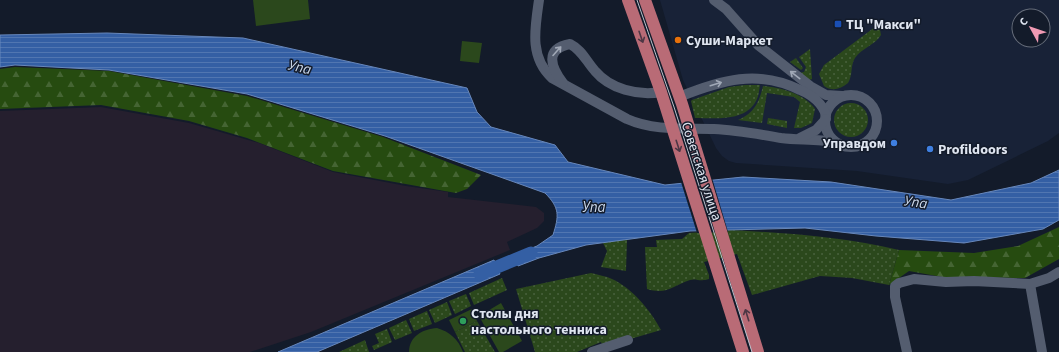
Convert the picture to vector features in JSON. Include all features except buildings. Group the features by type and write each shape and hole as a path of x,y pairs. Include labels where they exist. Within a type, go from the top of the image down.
{"main road":[{"name":"Советская улица","path":"628,0 661,92 743,352"},
{"name":"Советская улица","path":"645,0 680,100 758,352"}],"street":[{"path":"539,0 535,25 536,55 544,71 552,78 627,119 646,126 660,128 746,131 796,139 826,140 849,147 865,143 876,130 878,121 876,113 867,100 853,95 826,95 810,86 758,45 726,9 714,0"},
{"path":"564,84 552,65 552,57 562,46 570,44 582,52 596,72 608,83 630,91 661,92"},
{"path":"680,100 736,78 763,78 788,84 806,92 820,104 826,117 829,134 841,145"},
{"path":"796,139 816,130 826,117 832,104 842,96"},
{"path":"907,352 895,297 894,286 899,283 914,279 946,282 974,281 1030,284 1049,278 1059,272"},
{"path":"1030,284 1042,352"},
{"path":"592,352 628,340"}],"shaded area":[{"path":"660,0 1059,0 1059,133 1048,141 968,180 948,184 857,171 736,163 729,161 722,156 716,148 683,80"},
{"path":"101,107 189,123 259,143 333,172 406,186 448,192 448,197 536,207 544,213 544,221 537,228 507,242 510,250 311,332 250,352 0,352 0,111"}],"green space":[{"path":"253,0 308,0 310,19 256,26"},
{"path":"879,24 881,35 855,58 852,64 848,83 836,89 830,89 824,86 819,74 824,65"},
{"path":"462,41 482,43 479,63 460,61"},
{"path":"810,49 812,79 809,80 799,73 804,72 806,67 799,57"},
{"path":"796,58 803,68 801,70 790,62"},
{"path":"15,67 109,71 247,96 383,137 481,175 467,189 456,193 333,171 247,138 189,121 101,105 0,109 0,69"},
{"path":"760,85 756,101 745,113 737,116 720,118 695,118 692,100 729,87"},
{"path":"763,86 792,92 805,99 815,109 812,123 801,128 794,128 800,102 794,97 767,93 762,123 738,120 752,111 755,107 760,98"},
{"path":"854,103 863,108 867,113 867,127 863,132 858,136 848,137 844,136 835,127 834,117 835,113 844,104"},
{"path":"768,118 787,121 787,128 767,124"},
{"path":"1059,227 1059,259 1025,278 942,277 909,271 889,285 899,250 974,253 1018,246"},
{"path":"731,230 816,236 899,250 889,285 852,278 820,276 752,295 737,254 704,262 709,279 694,279 660,291 647,289 645,247 657,247 656,240 682,239 689,233"},
{"path":"627,240 626,271 601,267 607,251 602,241"},
{"path":"591,273 610,278 627,288 652,315 661,330 603,347 601,342 577,352 535,352 516,289"},
{"path":"502,278 507,290 474,305 469,293"},
{"path":"466,294 471,306 455,314 449,301"},
{"path":"447,302 452,315 435,323 429,310"},
{"path":"501,303 522,341 503,352 499,352 479,316"},
{"name":"Cтолы дня настольного тенниса","path":"472,309 477,321 455,332 449,320"},
{"path":"427,311 432,324 414,331 409,319"},
{"path":"406,320 412,333 395,340 389,328"},
{"path":"477,321 495,352 465,352 455,332"},
{"path":"437,328 453,337 459,343 463,352 409,352 411,342 418,334"},
{"path":"387,329 392,342 374,350 372,346 379,343 375,334"},
{"path":"365,340 369,352 339,352"}],"water":[{"name":"Упа","path":"107,33 243,38 467,88 477,112 491,127 555,145 568,162 665,185 743,177 831,182 951,200 1031,183 1059,170 1059,220 1043,229 964,243 876,236 805,228 690,231 586,245 539,258 518,266 514,255 537,246 553,235 557,212 550,198 545,193 385,136 247,94 109,70 15,65 0,67 0,35"},
{"path":"494,260 500,274 317,352 278,352"}],"pier":[{"path":"712,178 728,232 697,233 681,182"}],"waterway":[{"name":"Упа","path":"480,274 531,253"}],"tram line":[{"path":"637,0 674,107 752,352"}],"place":[{"name":"ТЦ \"Макси\"","path":"838,24"},
{"name":"Суши-Маркет","path":"678,40"},
{"name":"Управдом","path":"894,143"},
{"name":"Profildoors","path":"930,149"},
{"name":"Cтолы дня настольного тенниса","path":"463,321"}]}
